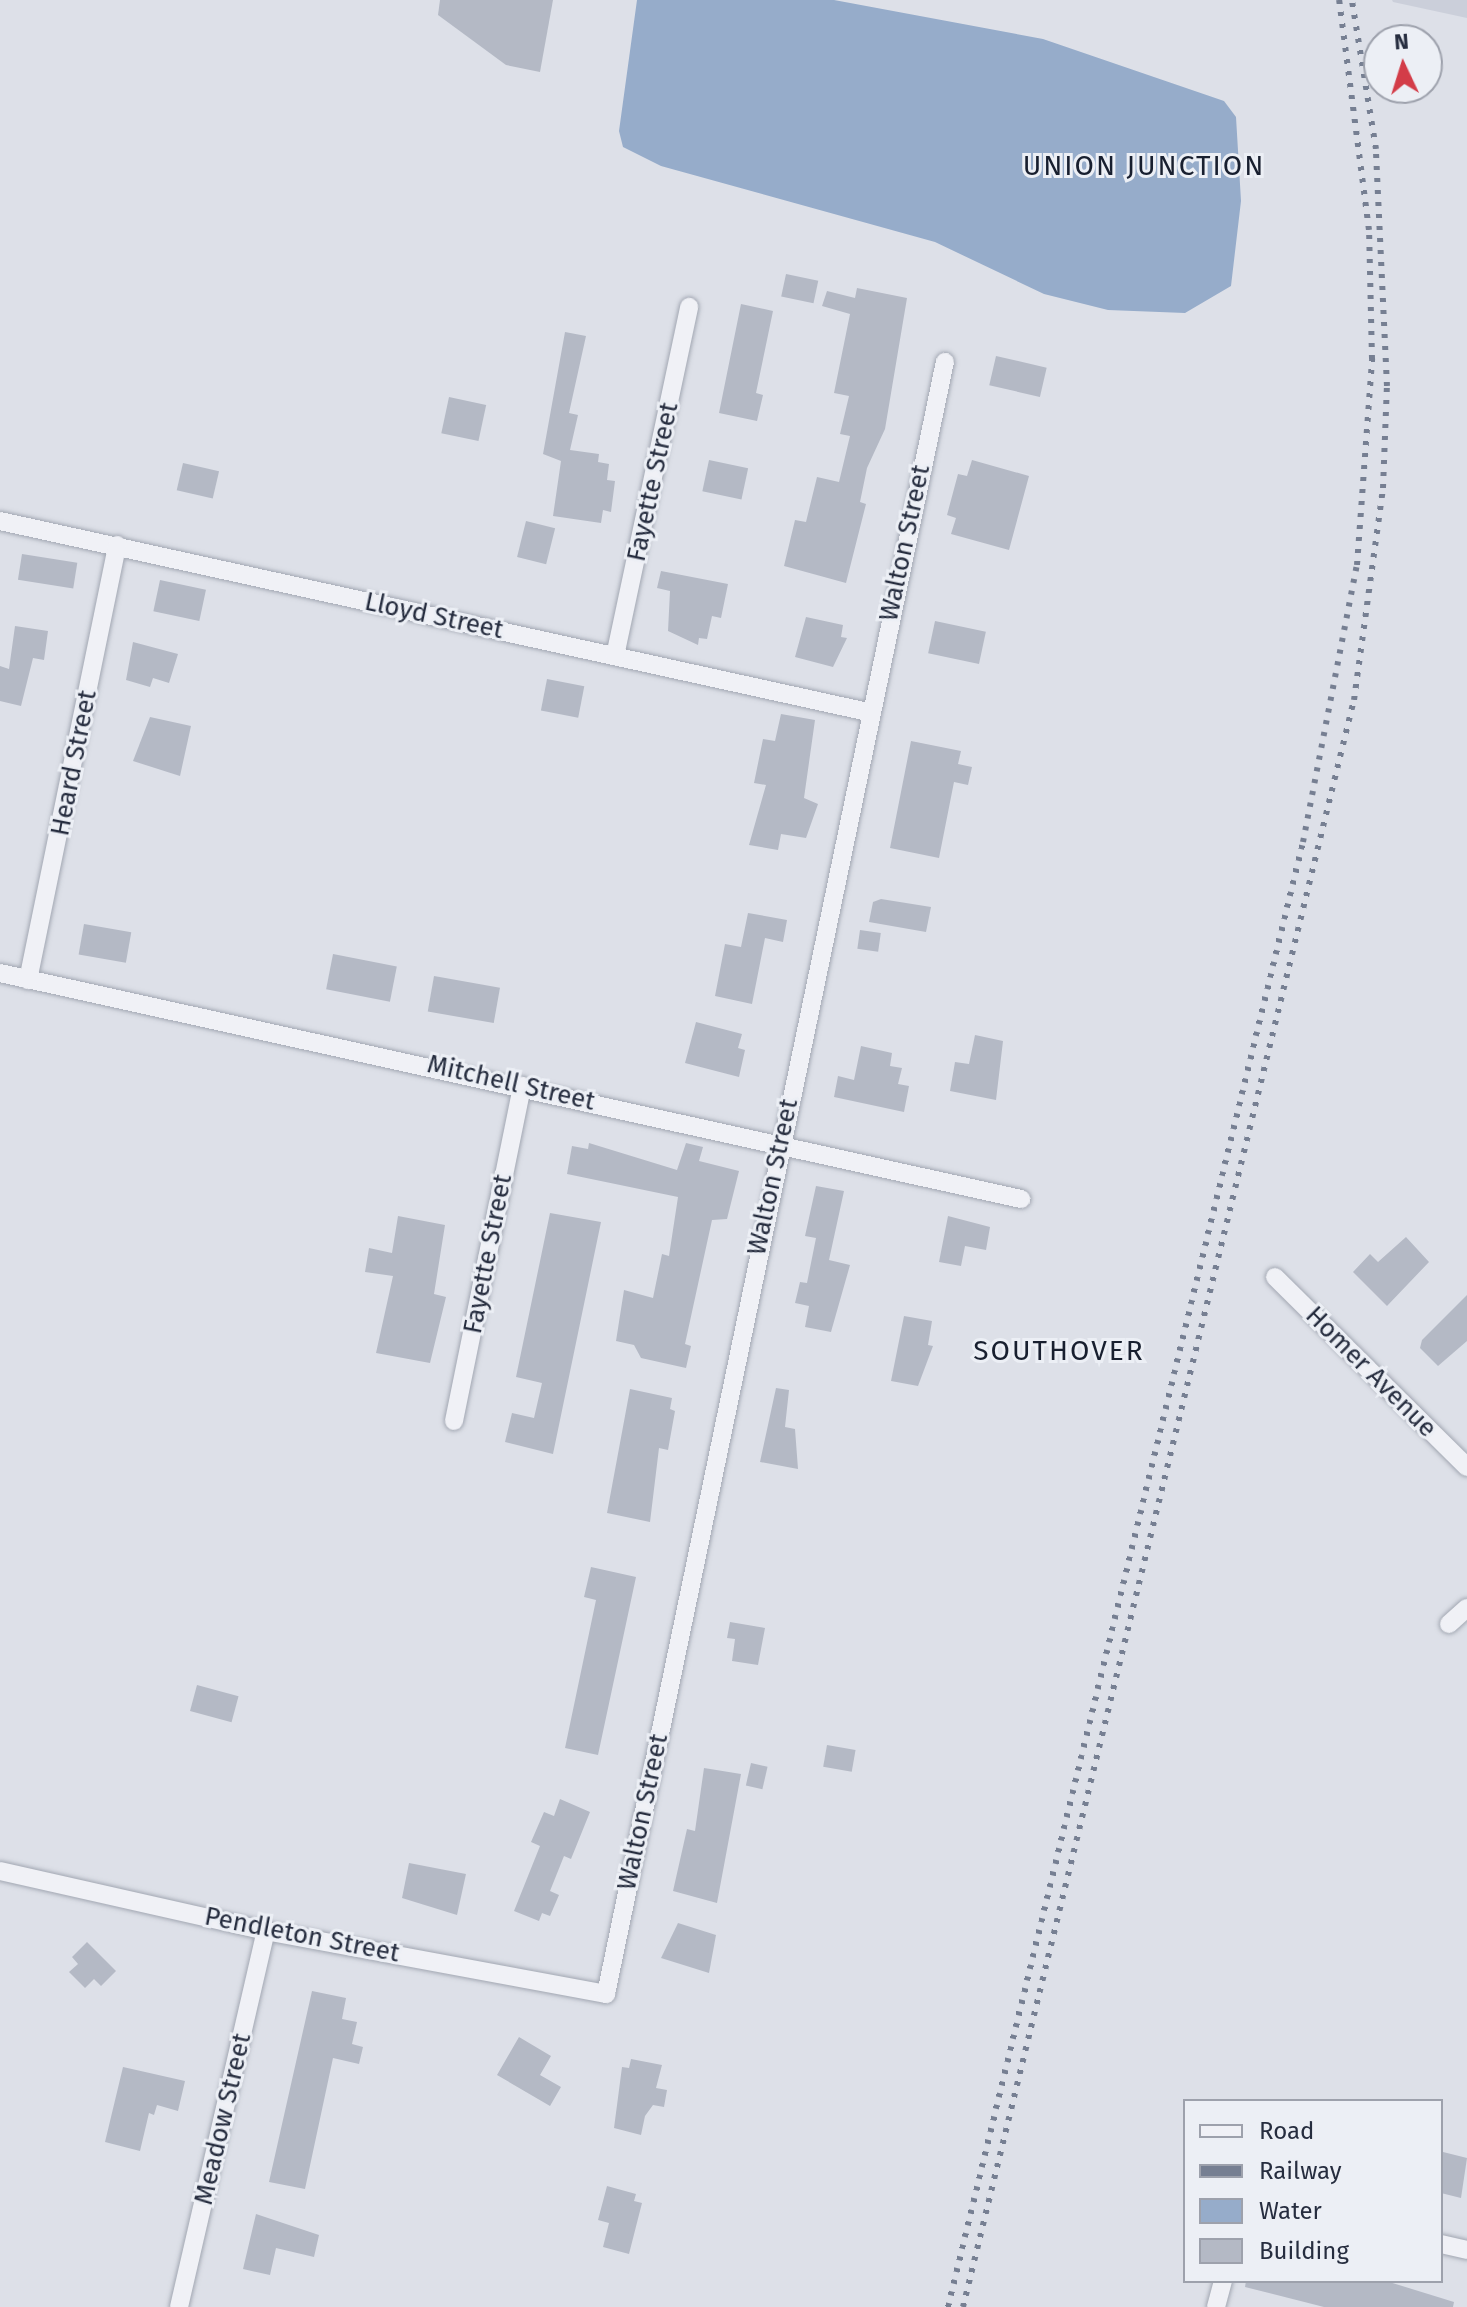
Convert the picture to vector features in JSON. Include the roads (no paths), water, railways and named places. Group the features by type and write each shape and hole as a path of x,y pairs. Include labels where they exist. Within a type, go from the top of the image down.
{"street":[{"name":"Fayette Street","path":"615,656 689,307"},
{"name":"Walton Street","path":"606,1994 868,712 945,362"},
{"name":"Lloyd Street","path":"0,521 868,712"},
{"name":"Heard Street","path":"28,980 117,545"},
{"name":"Mitchell Street","path":"0,973 781,1143 1021,1199"},
{"name":"Fayette Street","path":"454,1421 522,1086"},
{"name":"Homer Avenue","path":"1275,1277 1467,1467"},
{"path":"1449,1624 1467,1608"},
{"name":"Pendleton Street","path":"0,1871 266,1931 606,1994"},
{"name":"Meadow Street","path":"179,2307 266,1931"},
{"path":"1443,2244 1467,2250"},
{"path":"1216,2307 1222,2283"}],"water":[{"path":"637,0 834,0 1043,39 1224,101 1236,117 1241,201 1231,286 1185,313 1108,310 1044,294 935,242 661,166 623,147 619,131"}],"railway":[{"path":"948,2307 1303,842 1357,565 1372,359 1369,230 1339,0"},
{"path":"963,2307 1354,700 1383,488 1387,386 1376,149 1352,0"}],"district":[{"name":"UNION JUNCTION","path":"1144,166"},
{"name":"SOUTHOVER","path":"1059,1351"}]}
